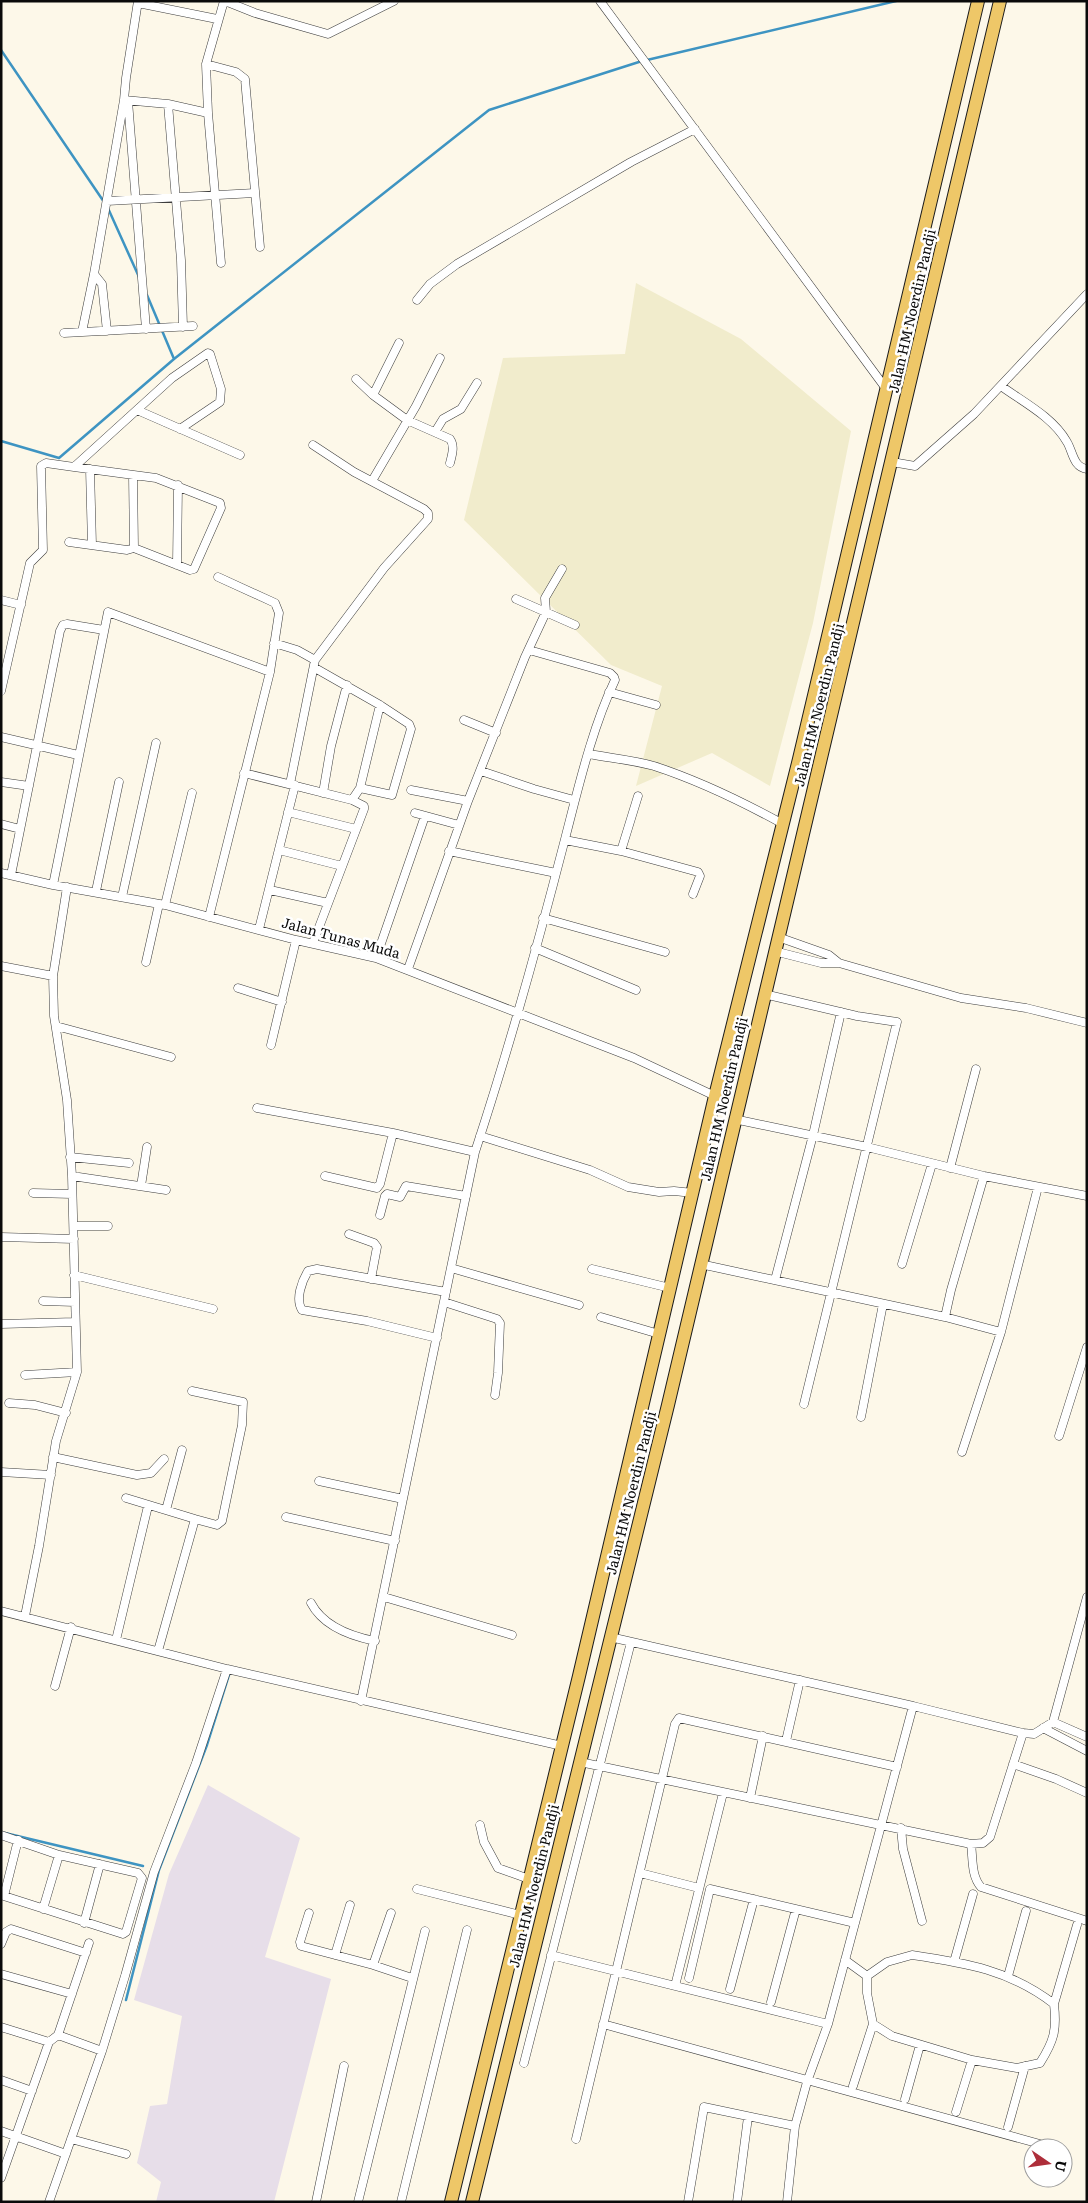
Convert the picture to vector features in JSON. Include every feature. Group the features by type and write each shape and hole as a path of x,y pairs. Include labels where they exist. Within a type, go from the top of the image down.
{"main road":[{"name":"Jalan HM Noerdin Pandji","path":"451,2202 588,1638 715,1096 783,824 887,390 978,1"},
{"name":"Jalan HM Noerdin Pandji","path":"472,2202 668,1405 734,1119 892,462 1000,1"},
{"path":"591,1624 600,1627 611,1636"},
{"path":"588,1638 611,1636"}],"street":[{"path":"220,263 206,64 224,1 255,13 328,34 394,1"},
{"path":"600,1 887,390"},
{"path":"146,329 126,100 126,78 138,2 218,19"},
{"path":"206,64 236,72 245,79 260,247"},
{"path":"126,100 168,104 208,113"},
{"path":"82,332 126,100"},
{"path":"168,104 182,260 183,328"},
{"path":"417,300 430,284 457,264 631,162 694,129"},
{"path":"106,204 136,199 255,193"},
{"path":"94,274 102,284 108,331"},
{"path":"892,462 915,466 974,414 1087,294"},
{"path":"64,333 194,326"},
{"path":"373,395 400,343"},
{"path":"74,467 172,378 208,353 210,354 221,389 220,402 180,429"},
{"path":"372,481 440,358"},
{"path":"356,379 373,395 407,420 450,439 453,442 450,463"},
{"path":"434,432 443,419 461,409 477,383"},
{"path":"1000,386 1052,424 1067,441 1076,462 1080,467 1087,469"},
{"path":"137,410 240,455"},
{"path":"259,929 280,850 315,664 384,568 428,519 428,513 424,510 313,446"},
{"path":"1,691 30,564 43,550 41,466 46,463 156,478 220,503 221,508 194,569 190,570 134,548 127,550 69,542"},
{"path":"90,469 92,545"},
{"path":"133,475 134,548"},
{"path":"177,565 178,485"},
{"path":"408,969 468,801 546,612 545,598 562,569"},
{"path":"209,917 270,672 279,613 275,603 218,577"},
{"path":"516,599 576,625"},
{"path":"1,600 21,605"},
{"path":"53,885 108,612 270,672"},
{"path":"11,875 61,627 68,624 104,630"},
{"path":"274,643 297,650 315,664 409,724 411,729 393,794 391,796 360,788"},
{"path":"361,1701 375,1641 475,1152 518,1014 574,800 614,680 612,675 529,650"},
{"path":"1,652 10,654"},
{"path":"323,793 331,746 347,685"},
{"path":"609,692 656,705"},
{"path":"352,800 360,788 380,705"},
{"path":"464,720 496,733"},
{"path":"1,737 78,755"},
{"path":"122,897 156,743"},
{"path":"589,754 652,765 729,794 783,824"},
{"path":"480,771 574,800"},
{"path":"244,773 352,800 364,806 313,943"},
{"path":"1,782 29,786"},
{"path":"96,891 119,782"},
{"path":"411,790 468,801"},
{"path":"146,962 192,792"},
{"path":"621,851 638,796"},
{"path":"288,812 356,829"},
{"path":"415,813 459,825"},
{"path":"376,958 425,816"},
{"path":"1,824 20,829"},
{"path":"565,840 621,851 698,872 700,876 693,894"},
{"path":"280,850 342,866"},
{"path":"449,851 556,872"},
{"name":"Jalan Tunas Muda","path":"1,873 53,885 162,904 296,940 376,958 634,1058 715,1096"},
{"path":"25,1616 40,1546 53,1457 77,1372 72,1176 67,1100 56,1026 54,976 67,887"},
{"path":"270,890 328,903"},
{"path":"543,918 665,952"},
{"path":"778,937 829,955 839,963"},
{"path":"271,1045 296,940"},
{"path":"535,948 636,990"},
{"path":"774,951 821,963 839,963 961,998 1026,1008 1087,1023"},
{"path":"1,966 54,976"},
{"path":"238,988 282,1002"},
{"path":"764,994 841,1012 897,1022 804,1404"},
{"path":"775,1280 813,1135 841,1012"},
{"path":"56,1026 171,1057"},
{"path":"950,1168 976,1069"},
{"path":"257,1108 394,1134 475,1152"},
{"path":"734,1119 867,1147 984,1176 1087,1196"},
{"path":"325,1176 377,1188 380,1184 394,1134"},
{"path":"480,1136 590,1170 628,1187 659,1192 693,1193"},
{"path":"141,1186 147,1147"},
{"path":"70,1157 129,1163"},
{"path":"902,1264 932,1164"},
{"path":"72,1176 166,1190"},
{"path":"945,1317 950,1290 984,1176"},
{"path":"380,1215 385,1196 387,1194 400,1197 406,1186 466,1196"},
{"path":"962,1452 1001,1332 1038,1187"},
{"path":"33,1193 72,1194"},
{"path":"74,1226 108,1226"},
{"path":"349,1234 374,1243 377,1247 370,1279"},
{"path":"1,1237 74,1238"},
{"path":"700,1264 945,1317 1001,1332"},
{"path":"451,1268 579,1305"},
{"path":"437,1338 367,1320 320,1315 302,1310 300,1308 303,1280 308,1270 317,1269 446,1292"},
{"path":"592,1269 670,1288"},
{"path":"74,1275 213,1309"},
{"path":"43,1302 75,1302"},
{"path":"444,1302 497,1319 500,1323 495,1395"},
{"path":"861,1417 883,1304"},
{"path":"601,1317 659,1334"},
{"path":"1,1324 75,1322"},
{"path":"1059,1436 1087,1347"},
{"path":"25,1375 77,1372"},
{"path":"126,1498 217,1525 222,1521 242,1425 244,1405 240,1401 192,1391"},
{"path":"9,1403 35,1405 66,1413"},
{"path":"166,1510 182,1450"},
{"path":"53,1457 137,1475 151,1472 164,1460"},
{"path":"1,1472 51,1475"},
{"path":"319,1481 403,1499"},
{"path":"116,1640 148,1506"},
{"path":"286,1517 395,1541"},
{"path":"158,1651 195,1519"},
{"path":"384,1597 512,1635"},
{"path":"611,1636 1023,1733 1034,1734 1053,1722 1087,1597"},
{"path":"311,1602 316,1613 333,1626 355,1637 375,1641"},
{"path":"1,1611 227,1669 562,1746"},
{"path":"55,1686 71,1628"},
{"path":"524,2063 631,1642"},
{"path":"49,2202 102,2051 154,1872 196,1763 227,1669"},
{"path":"786,1741 800,1680"},
{"path":"787,2202 795,2126 807,2082 828,2024 914,1706"},
{"path":"576,2139 675,1724 679,1718 897,1767"},
{"path":"1053,1722 1087,1737"},
{"path":"1042,1728 1087,1751"},
{"path":"580,1762 971,1844 983,1843 990,1837 1023,1733"},
{"path":"750,1798 763,1736"},
{"path":"1013,1764 1056,1778 1087,1793"},
{"path":"675,1986 723,1792"},
{"path":"480,1826 484,1842 498,1868 529,1879"},
{"path":"901,1828 903,1849 922,1921"},
{"path":"1,1834 18,1840 59,1855 140,1874 142,1878 125,1933 121,1934 84,1923 3,1895 18,1840"},
{"path":"971,1844 974,1875 976,1882 981,1887 1087,1920"},
{"path":"43,1909 59,1855"},
{"path":"84,1923 100,1864"},
{"path":"640,1873 700,1888"},
{"path":"417,1889 520,1915"},
{"path":"689,1978 710,1889 855,1923"},
{"path":"954,1962 973,1894"},
{"path":"730,1989 754,1899"},
{"path":"335,1956 350,1905"},
{"path":"771,2002 796,1910"},
{"path":"1008,1976 1026,1911"},
{"path":"309,1913 301,1945 412,1978"},
{"path":"373,1965 391,1913"},
{"path":"873,2024 892,2036 972,2060 1017,2068 1040,2063 1053,2043 1056,2022 1054,2004 1077,1925"},
{"path":"1,1944 6,1932 11,1929 86,1953"},
{"path":"401,2202 467,1930"},
{"path":"358,2202 425,1931"},
{"path":"1,2178 49,2042 58,2035 89,1943"},
{"path":"551,1955 828,2024"},
{"path":"867,1976 887,1962 912,1955 954,1962 1008,1976 1034,1988 1054,2004"},
{"path":"845,1960 867,1976"},
{"path":"1,1974 72,1994"},
{"path":"853,2086 873,2024 867,1994 867,1976"},
{"path":"603,2024 807,2082 1023,2139"},
{"path":"1,2027 49,2042"},
{"path":"58,2035 102,2051"},
{"path":"905,2099 920,2045"},
{"path":"510,2049 526,2053"},
{"path":"956,2112 972,2060"},
{"path":"316,2202 344,2066"},
{"path":"1008,2127 1025,2066"},
{"path":"1,2080 32,2091"},
{"path":"688,2202 704,2107 795,2126"},
{"path":"737,2202 748,2117"},
{"path":"1,2131 66,2154"},
{"path":"71,2138 126,2154"}],"shaded area":[{"path":"636,283 741,339 851,431 813,623 770,786 712,753 636,786 662,686 611,665 464,520 503,358 625,354"},
{"path":"208,1785 300,1838 265,1957 331,1979 274,2202 156,2202 161,2182 137,2163 150,2106 167,2104 182,2016 134,2000 169,1874"}],"waterway":[{"path":"647,60 896,1"},
{"path":"1,50 104,202"},
{"path":"1,441 59,458 174,359 489,110 642,61"},
{"path":"107,206 139,277"},
{"path":"147,295 174,359"},
{"path":"126,2000 159,1870 207,1745 229,1675"},
{"path":"5,1833 143,1866"}]}
